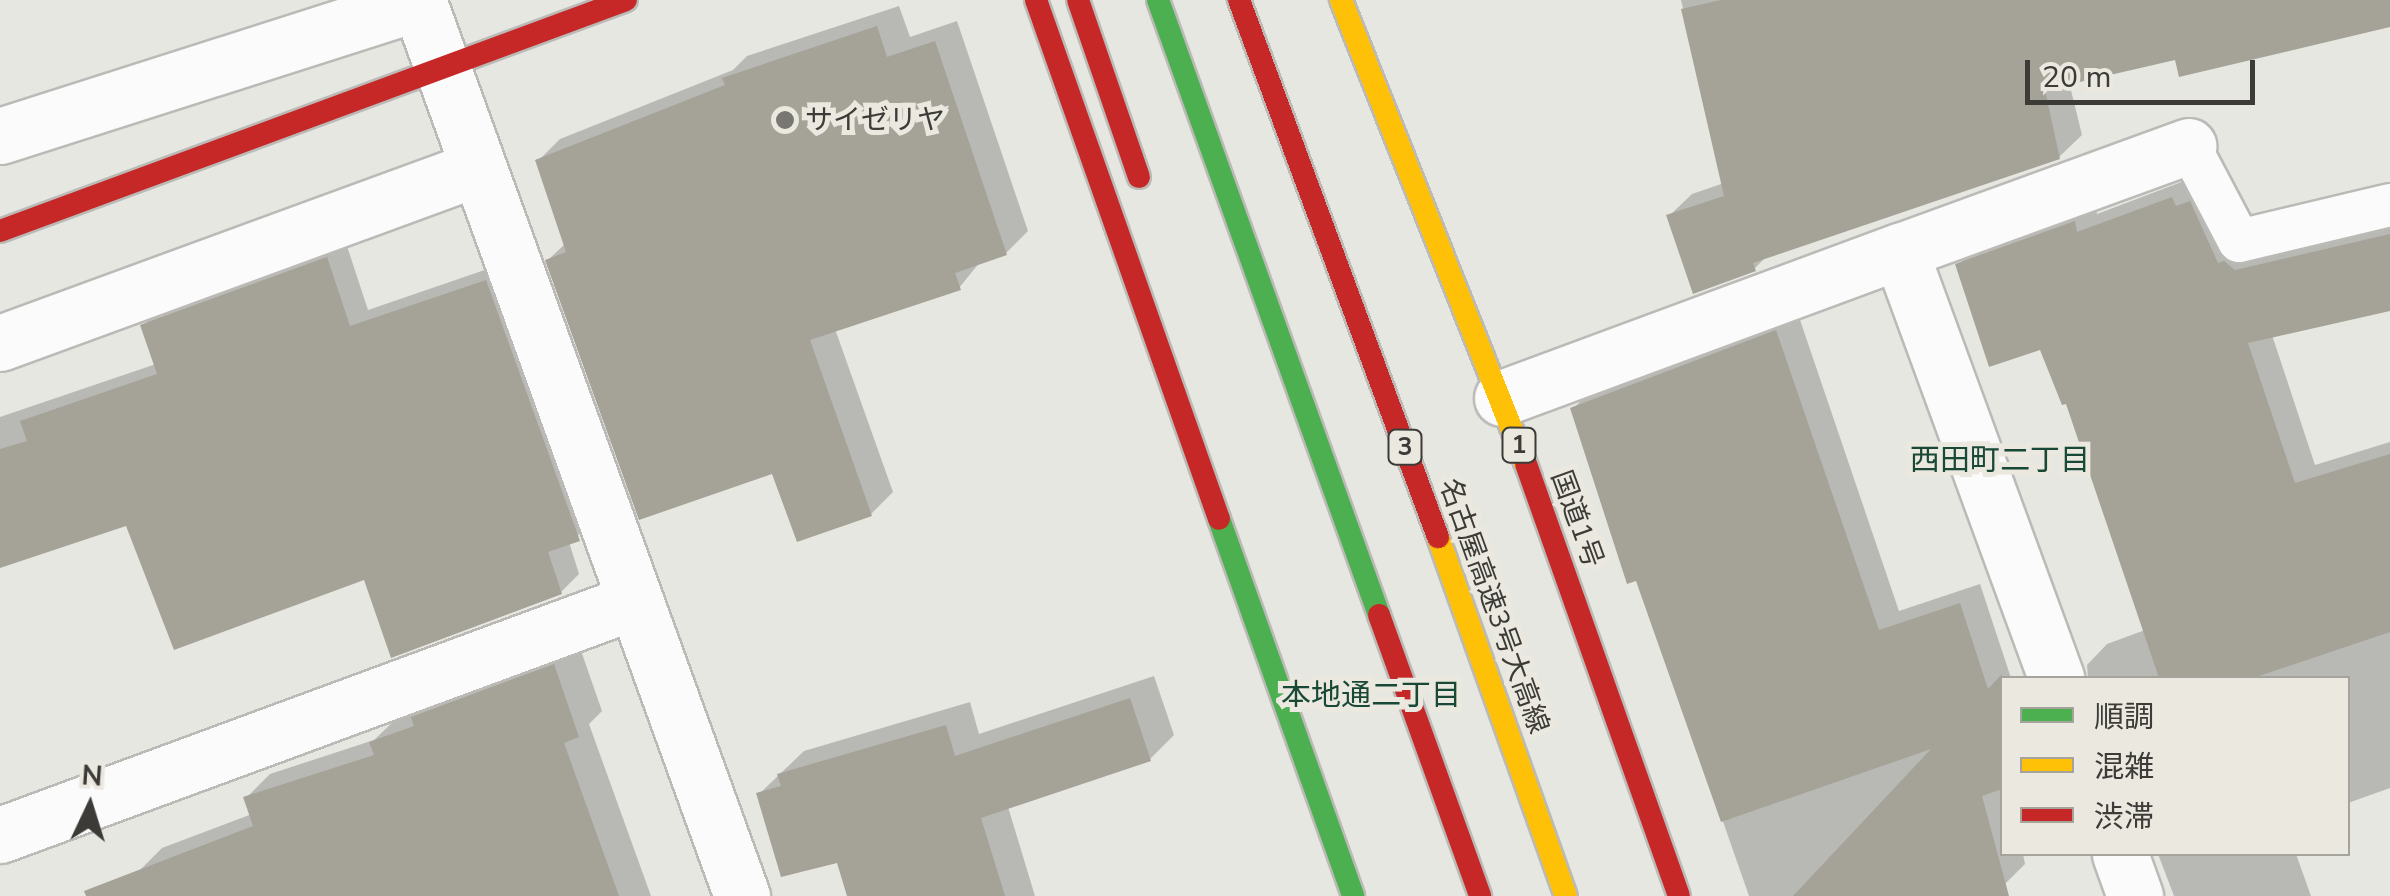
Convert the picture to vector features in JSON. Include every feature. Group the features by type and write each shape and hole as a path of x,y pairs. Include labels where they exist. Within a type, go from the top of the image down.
{"main road":[{"path":"0,231 626,0"},
{"path":"1036,0 1354,896"},
{"path":"1078,0 1148,202"},
{"path":"1158,0 1480,896"},
{"name":"名古屋高速3号大高線","path":"1239,0 1374,360 1566,896"},
{"name":"国道1号","path":"1341,0 1502,398 1680,896"}],"street":[{"path":"0,136 418,1 742,896"},
{"path":"1502,398 2189,146"},
{"path":"0,343 478,168"},
{"path":"1900,251 2055,676"},
{"path":"0,835 635,601"},
{"path":"2121,856 2136,896"}],"lane":[{"path":"2189,146 2239,241 2390,205"}],"building":[{"path":"1721,0 2390,0 2390,27 2179,77 2175,60 2045,90 2060,159 1753,263 1756,271 1693,294 1666,215 1724,196 1681,9"},
{"path":"877,26 887,57 935,41 1007,255 955,273 961,290 810,340 872,516 797,542 772,474 639,520 545,260 566,252 535,160 725,85 722,78"},
{"path":"2172,197 2176,206 2190,201 2218,263 2224,261 2235,270 2390,234 2390,311 2248,343 2295,483 2390,454 2390,632 2259,676 2158,676 2066,404 2062,405 2040,350 1989,367 1955,264 2075,221 2077,232"},
{"path":"327,257 350,326 486,280 580,541 548,552 562,594 391,658 364,580 174,650 126,526 0,568 0,449 27,441 20,421 157,374 140,325"},
{"path":"1776,330 1879,630 1960,603 1988,689 2000,676 2000,790 1982,796 2009,896 1793,896 1931,749 1721,822 1636,581 1627,584 1570,408"},
{"path":"554,664 579,737 564,743 619,896 86,896 84,891 253,826 243,797 374,755 369,742 414,726 411,717"},
{"path":"1130,698 1151,761 981,818 1005,896 847,896 837,863 781,877 756,793 781,786 777,774 946,725 955,756"}],"traffic: fast":[{"path":"1158,0 1379,615"},
{"path":"1219,519 1353,896"}],"traffic: slow":[{"path":"1341,0 1526,464"},
{"path":"1438,537 1566,896"}],"traffic: jam":[{"path":"0,231 626,0"},
{"path":"1036,0 1219,519"},
{"path":"1078,0 1139,177"},
{"path":"1239,0 1438,537"},
{"path":"1526,464 1679,896"},
{"path":"1379,615 1480,896"}],"place":[{"name":"サイゼリヤ","path":"785,120"}],"district":[{"name":"西田町二丁目","path":"2000,461"},
{"name":"本地通二丁目","path":"1371,696"}]}
